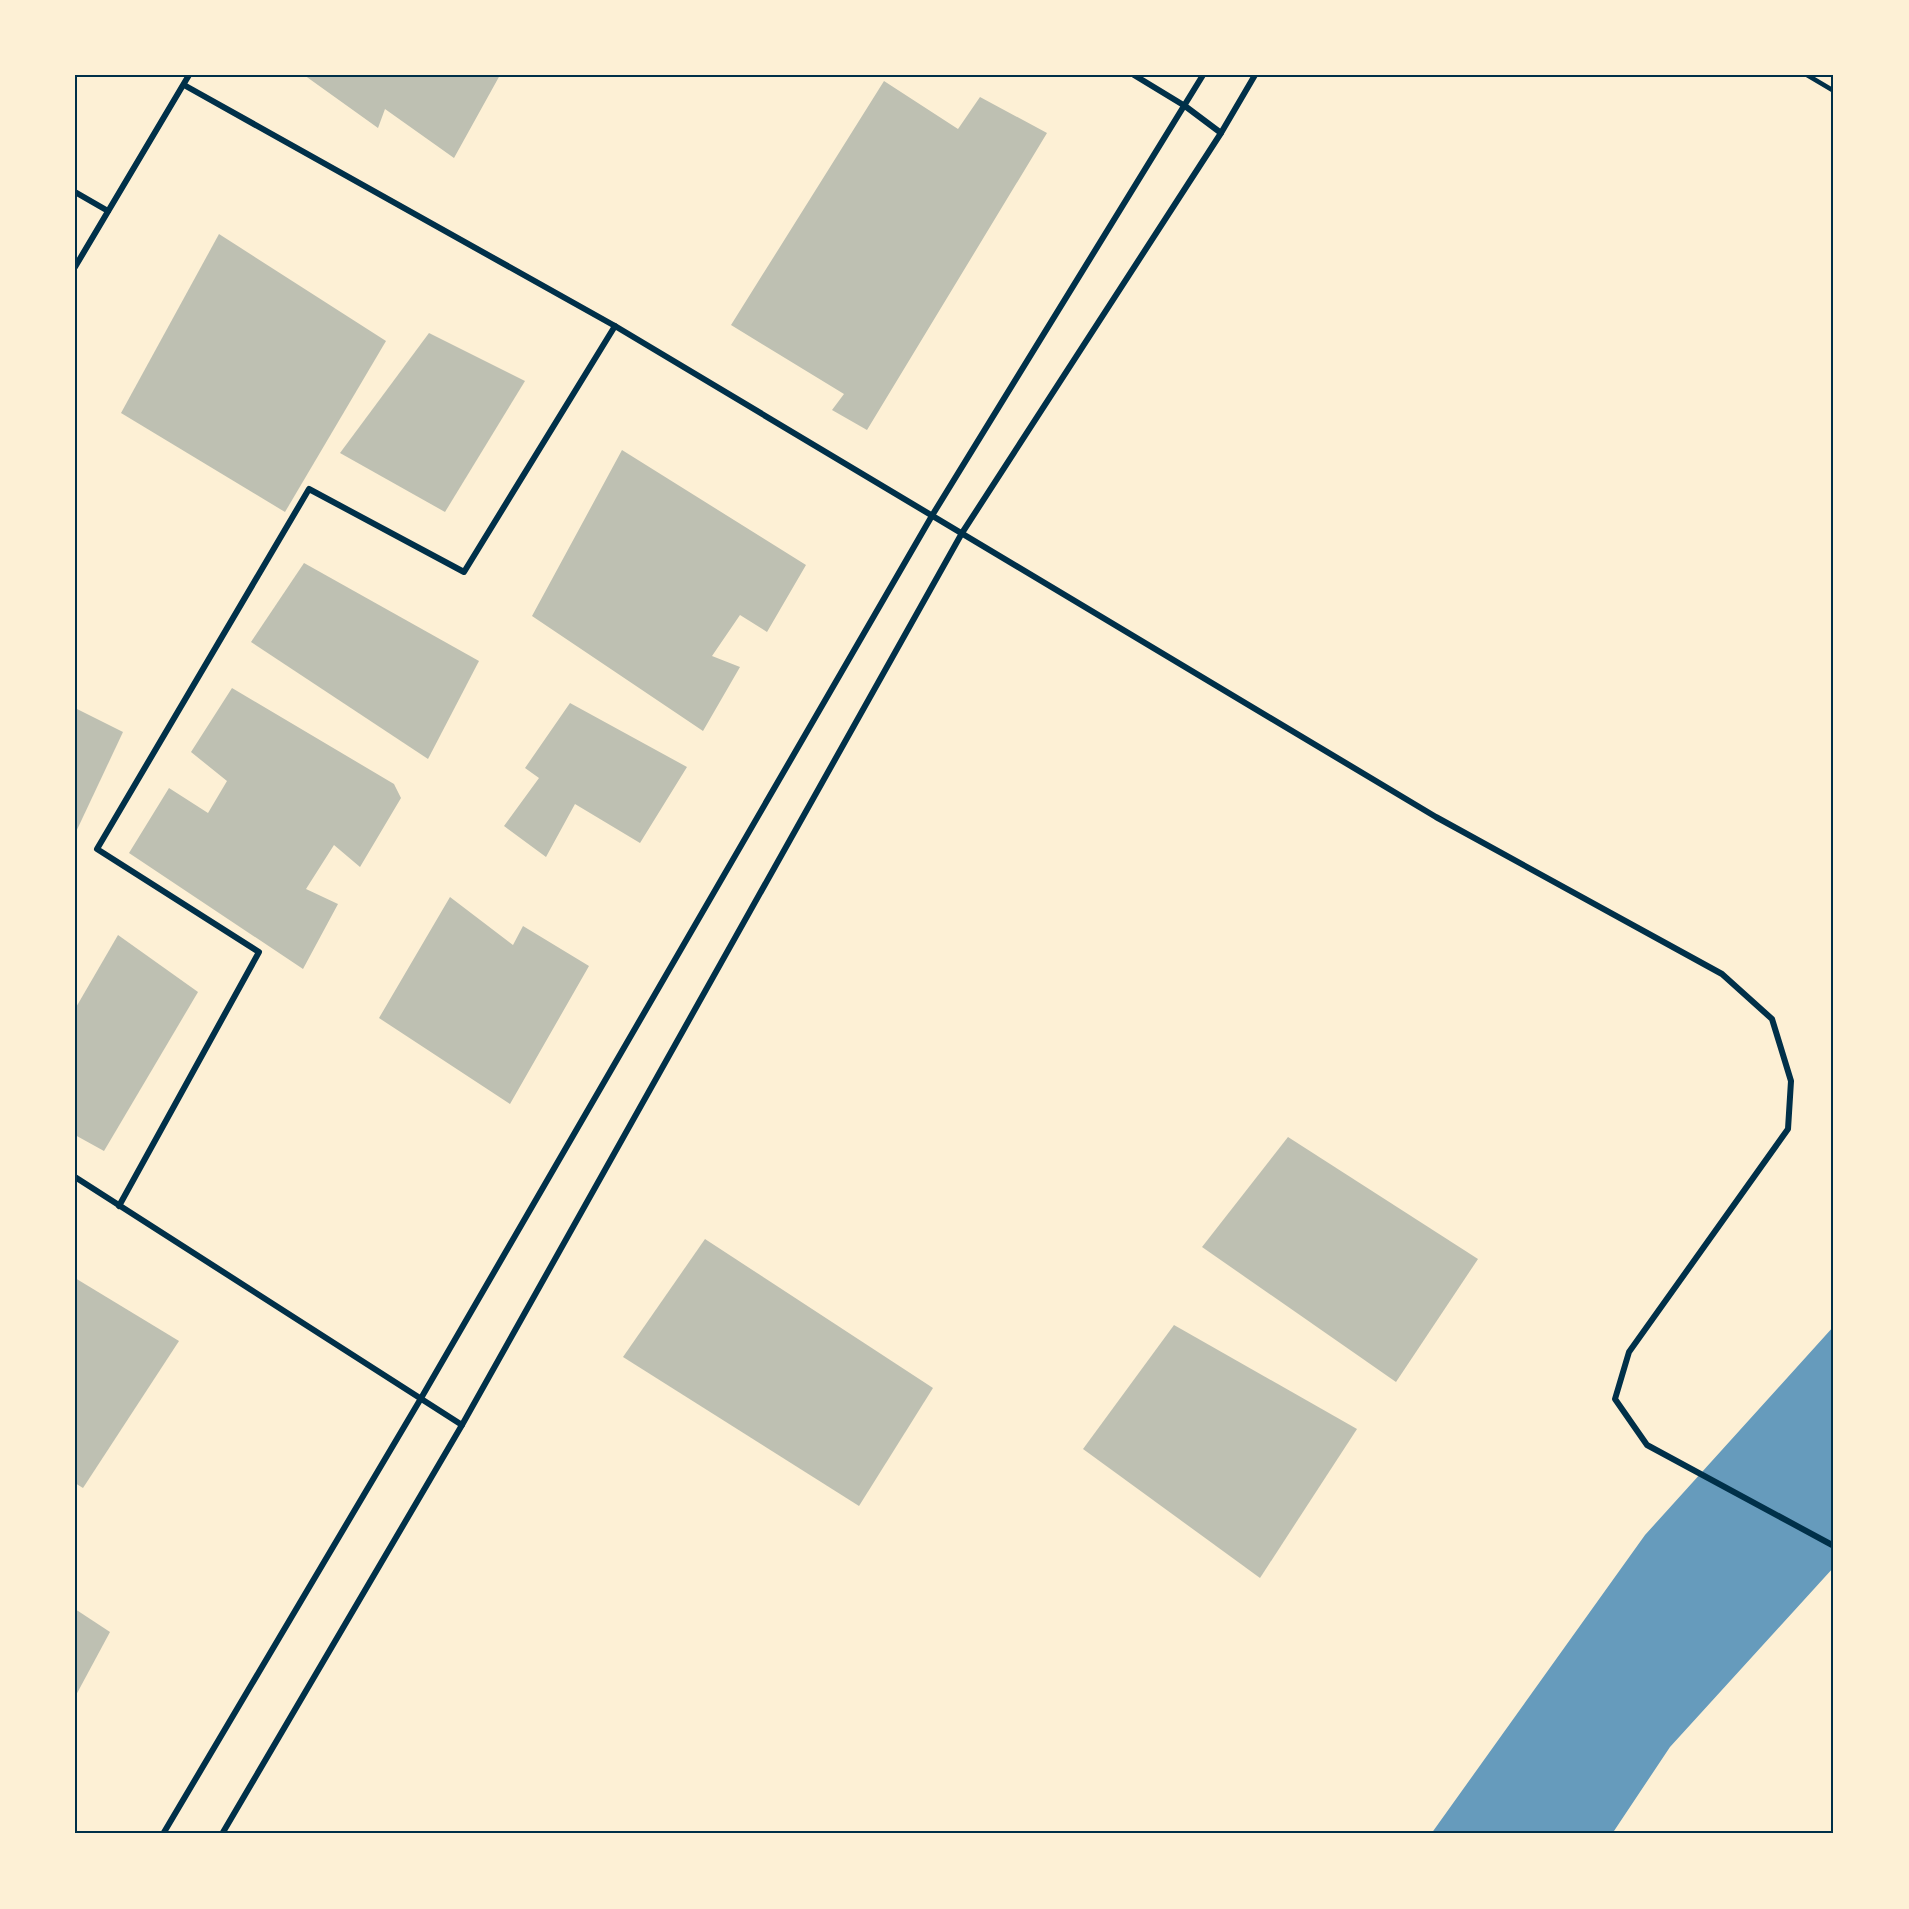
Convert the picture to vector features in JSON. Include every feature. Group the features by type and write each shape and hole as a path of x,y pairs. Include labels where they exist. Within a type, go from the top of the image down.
{"street":[{"path":"75,267 189,75"},
{"path":"1134,75 1185,106 1221,133"},
{"path":"162,1834 420,1400 933,514 1203,75"},
{"path":"222,1834 462,1425 962,532 1221,133 1255,75"},
{"path":"184,84 615,326 933,514 1436,817 1722,974 1772,1019 1791,1082 1788,1129 1629,1352 1615,1399 1647,1445 1834,1546"},
{"path":"75,192 108,211"},
{"path":"119,1206 259,952 97,849 309,489 464,572 615,326"},
{"path":"75,1177 462,1425"}],"lane":[{"path":"1807,75 1834,91"}],"water":[{"path":"1834,1326 1834,1567 1670,1747 1612,1834 1431,1834 1645,1535"}],"building":[{"path":"304,75 500,75 454,158 385,109 378,128"},
{"path":"884,81 958,129 980,97 1047,133 867,430 832,410 844,394 731,325"},
{"path":"219,234 386,341 285,512 121,413"},
{"path":"429,333 525,381 445,512 340,453"},
{"path":"622,450 806,565 767,632 740,615 712,656 740,667 703,731 532,616"},
{"path":"304,563 479,661 428,759 251,642"},
{"path":"232,688 394,784 401,798 360,867 334,845 306,889 338,904 303,969 129,853 169,788 208,813 227,781 191,752"},
{"path":"570,703 687,767 640,843 575,804 546,857 504,826 539,778 525,768"},
{"path":"75,708 123,732 75,834"},
{"path":"450,897 513,945 523,926 589,966 510,1104 379,1018"},
{"path":"118,935 198,992 104,1151 75,1135 75,1009"},
{"path":"1288,1137 1478,1259 1396,1382 1202,1247"},
{"path":"705,1239 933,1388 859,1506 623,1357"},
{"path":"75,1278 179,1341 83,1488 75,1483"},
{"path":"1174,1325 1357,1429 1260,1578 1083,1449"},
{"path":"75,1609 110,1632 75,1697"}]}
